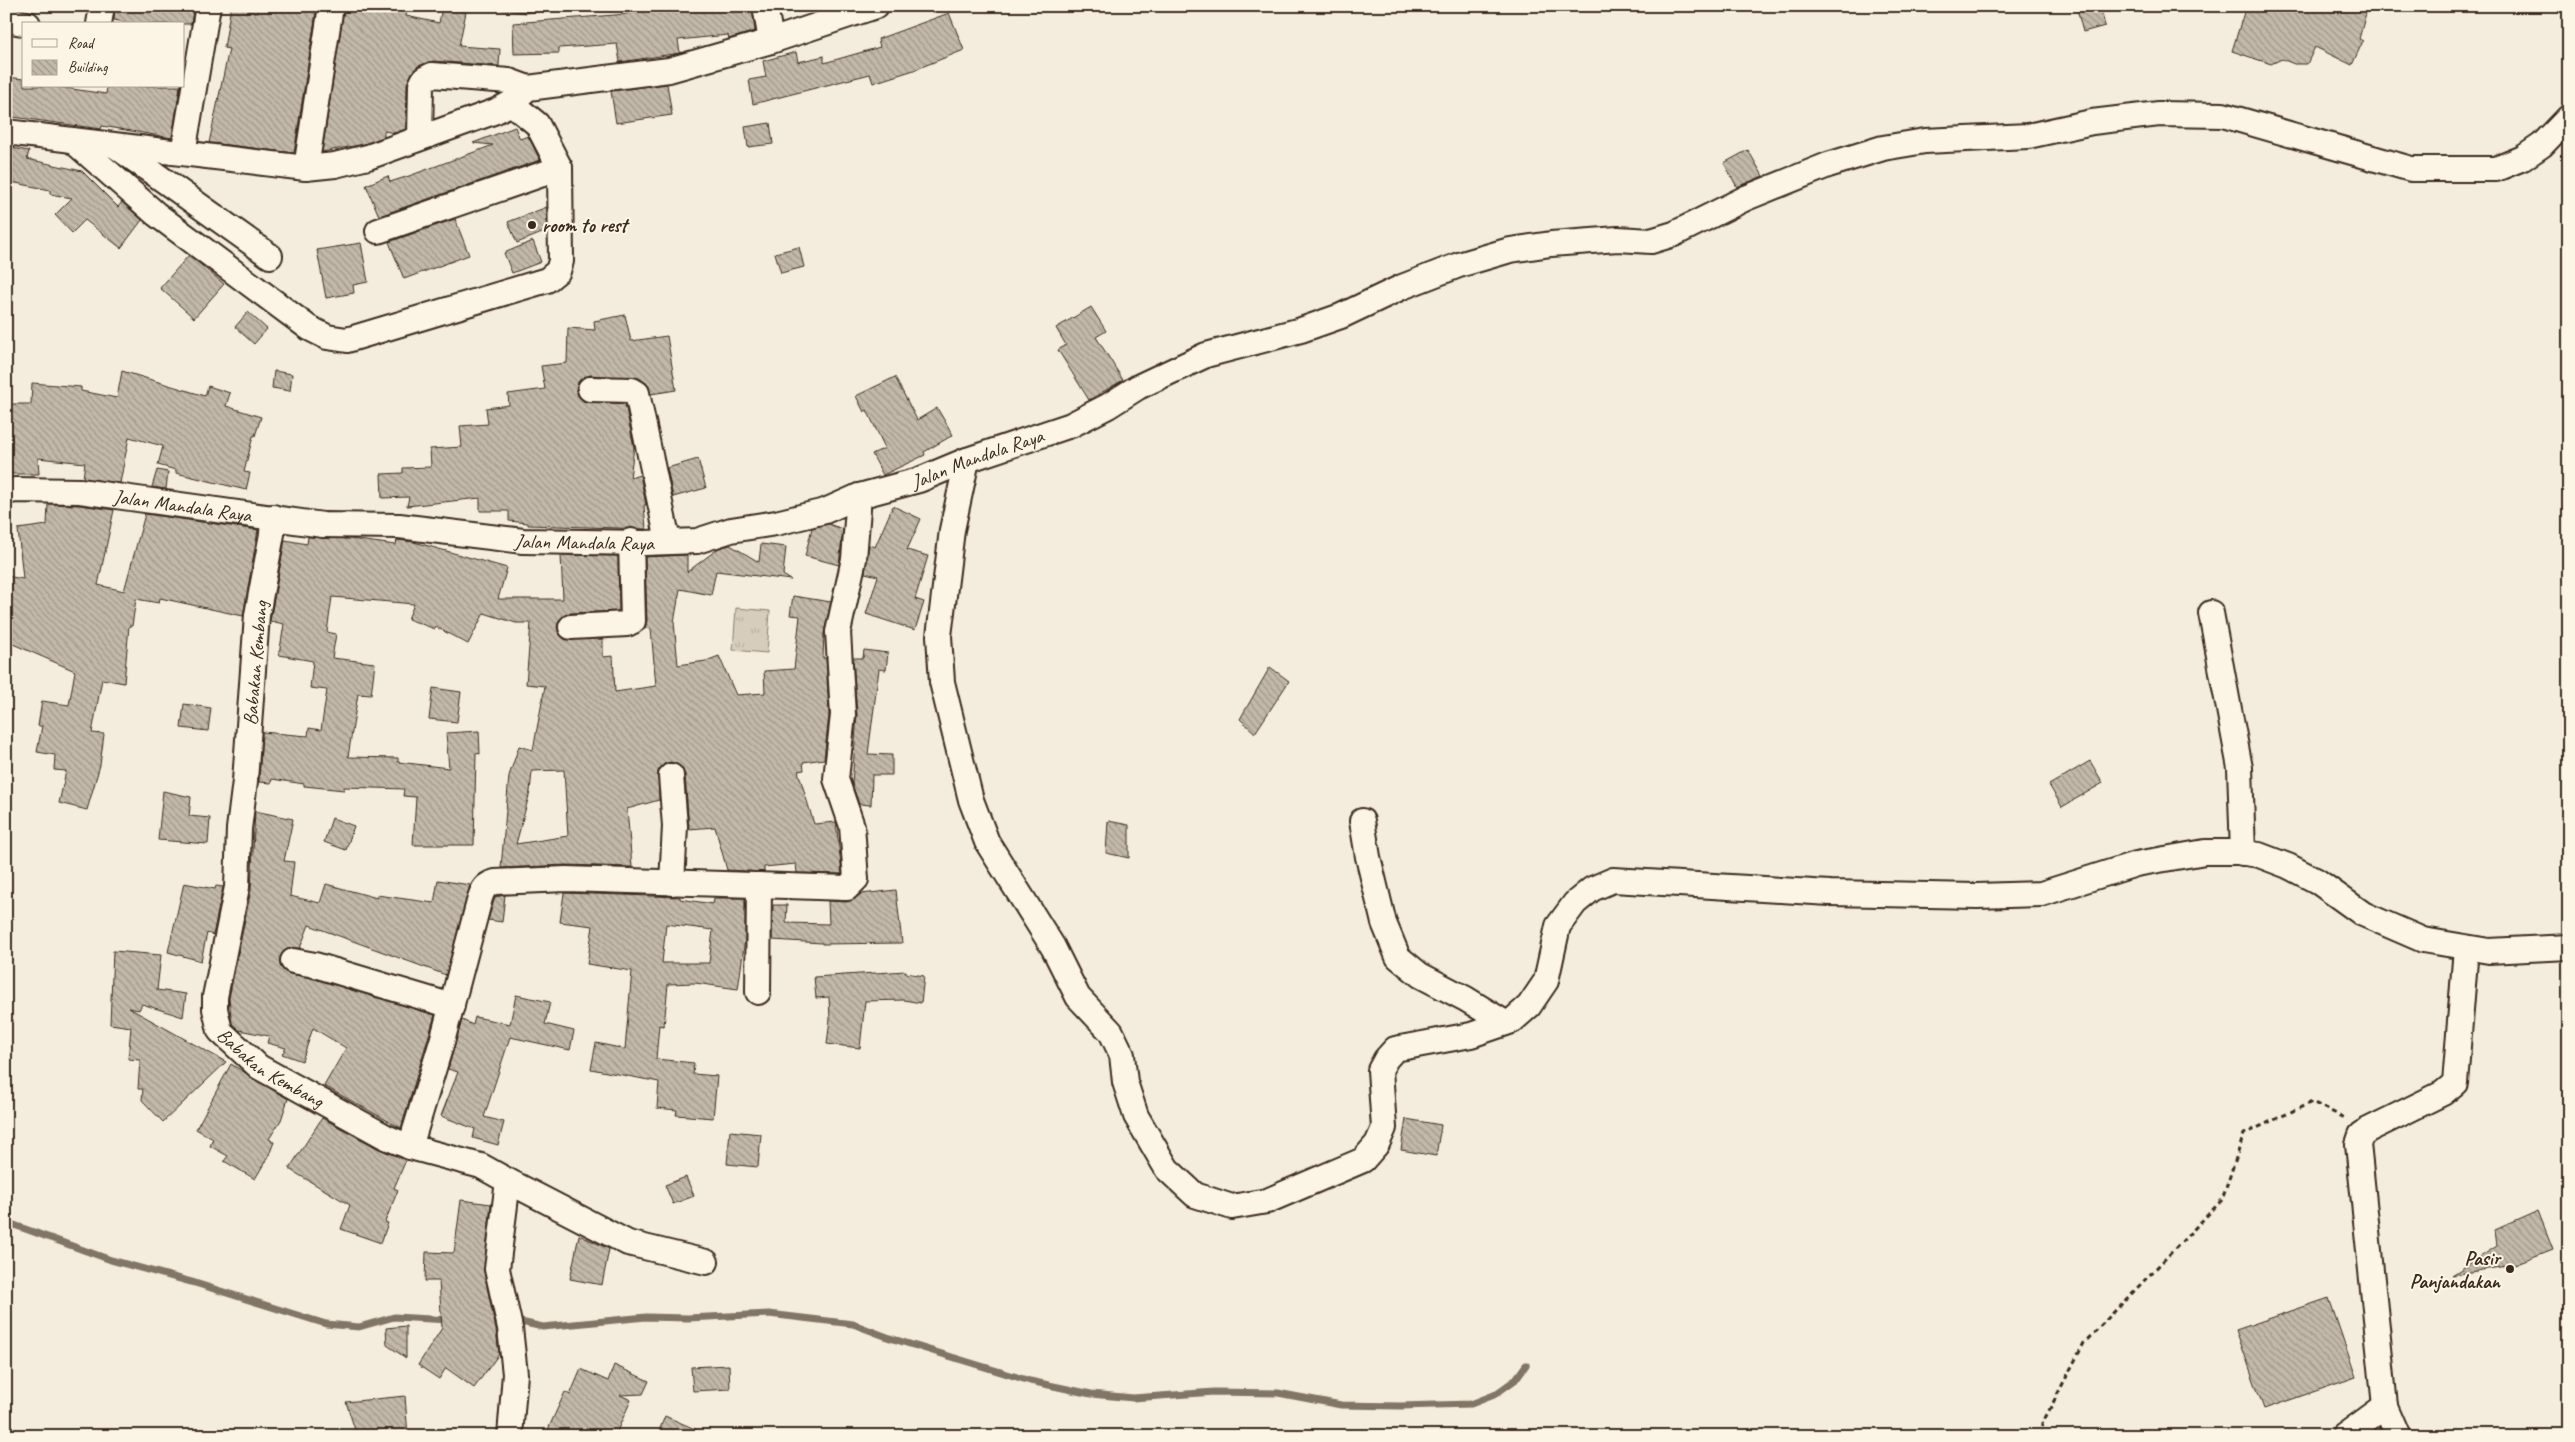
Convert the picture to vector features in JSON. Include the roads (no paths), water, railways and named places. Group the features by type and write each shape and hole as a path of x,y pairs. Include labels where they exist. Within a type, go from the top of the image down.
{"street":[{"path":"99,22 102,6"},
{"path":"183,153 208,6"},
{"path":"306,168 330,6"},
{"path":"765,6 771,41"},
{"path":"6,132 306,168 335,165 368,157 420,137 476,119 519,96 669,70 771,41 876,6"},
{"path":"6,20 22,23"},
{"path":"72,140 156,214 309,328 327,337 347,340 547,280 558,271 561,262 560,168 536,124 508,81 432,75 424,79 421,85 420,137"},
{"name":"Jalan Mandala Raya","path":"6,492 15,490 80,491 323,525 399,526 523,541 696,541 731,530 776,523 825,511 859,496 919,480 967,460 1071,425 1108,406 1138,387 1206,354 1301,330 1340,316 1434,274 1510,250 1551,244 1618,239 1651,241 1674,234 1746,198 1828,165 1883,148 1925,141 2028,136 2092,122 2159,114 2223,115 2411,169 2496,169 2523,158 2542,145 2569,117"},
{"path":"114,144 270,256"},
{"path":"378,231 560,168"},
{"path":"590,388 632,390 637,394 668,541"},
{"path":"967,460 952,530 939,636 942,682 971,800 987,842 1053,947 1078,997 1111,1032 1122,1055 1125,1082 1136,1116 1168,1169 1195,1196 1232,1207 1266,1201 1363,1160 1378,1144 1384,1128 1380,1070 1395,1049 1482,1030 1512,1021 1529,1006 1546,981 1558,926 1575,903 1592,889 1614,880 1830,893 1978,896 2041,894 2136,864 2205,852 2244,853 2288,866 2317,881 2363,914 2422,940 2488,951 2569,947"},
{"path":"410,1147 452,1006 482,890 487,885 495,882 566,879 847,888 856,879 852,826 836,779 843,715 838,632 854,559 859,496"},
{"name":"Babakan Kembang","path":"273,517 272,534 257,615 245,781 238,829 236,887 215,997 215,1009 220,1031 259,1067 353,1120 410,1147 481,1166 628,1243 706,1262"},
{"path":"571,628 627,624 633,621 631,541"},
{"path":"2212,613 2240,768 2244,853"},
{"path":"671,776 675,826 672,883"},
{"path":"1362,821 1368,857 1384,922 1398,957 1420,975 1466,999 1505,1023"},
{"path":"758,992 759,885"},
{"path":"2398,1436 2385,1406 2358,1144 2361,1135 2368,1130 2443,1093 2455,1083 2466,948"},
{"path":"293,961 315,965 452,1006"},
{"path":"1466,999 1482,1030"},
{"path":"508,1181 497,1268 510,1328 515,1374 510,1436"},
{"path":"2344,1436 2385,1406"}],"waterway":[{"path":"494,6 526,10 559,6"},
{"path":"6,1222 111,1260 195,1283 326,1324 359,1327 394,1317 449,1320"},
{"path":"512,1320 543,1327 646,1317 688,1318 769,1314 853,1324 890,1338 1030,1381 1091,1394 1133,1398 1214,1392 1278,1393 1341,1405 1471,1404 1494,1395 1515,1380 1526,1365"}],"place":[{"name":"room to rest","path":"532,225"},
{"name":"Pasir Panjandakan","path":"2510,1269"}]}
